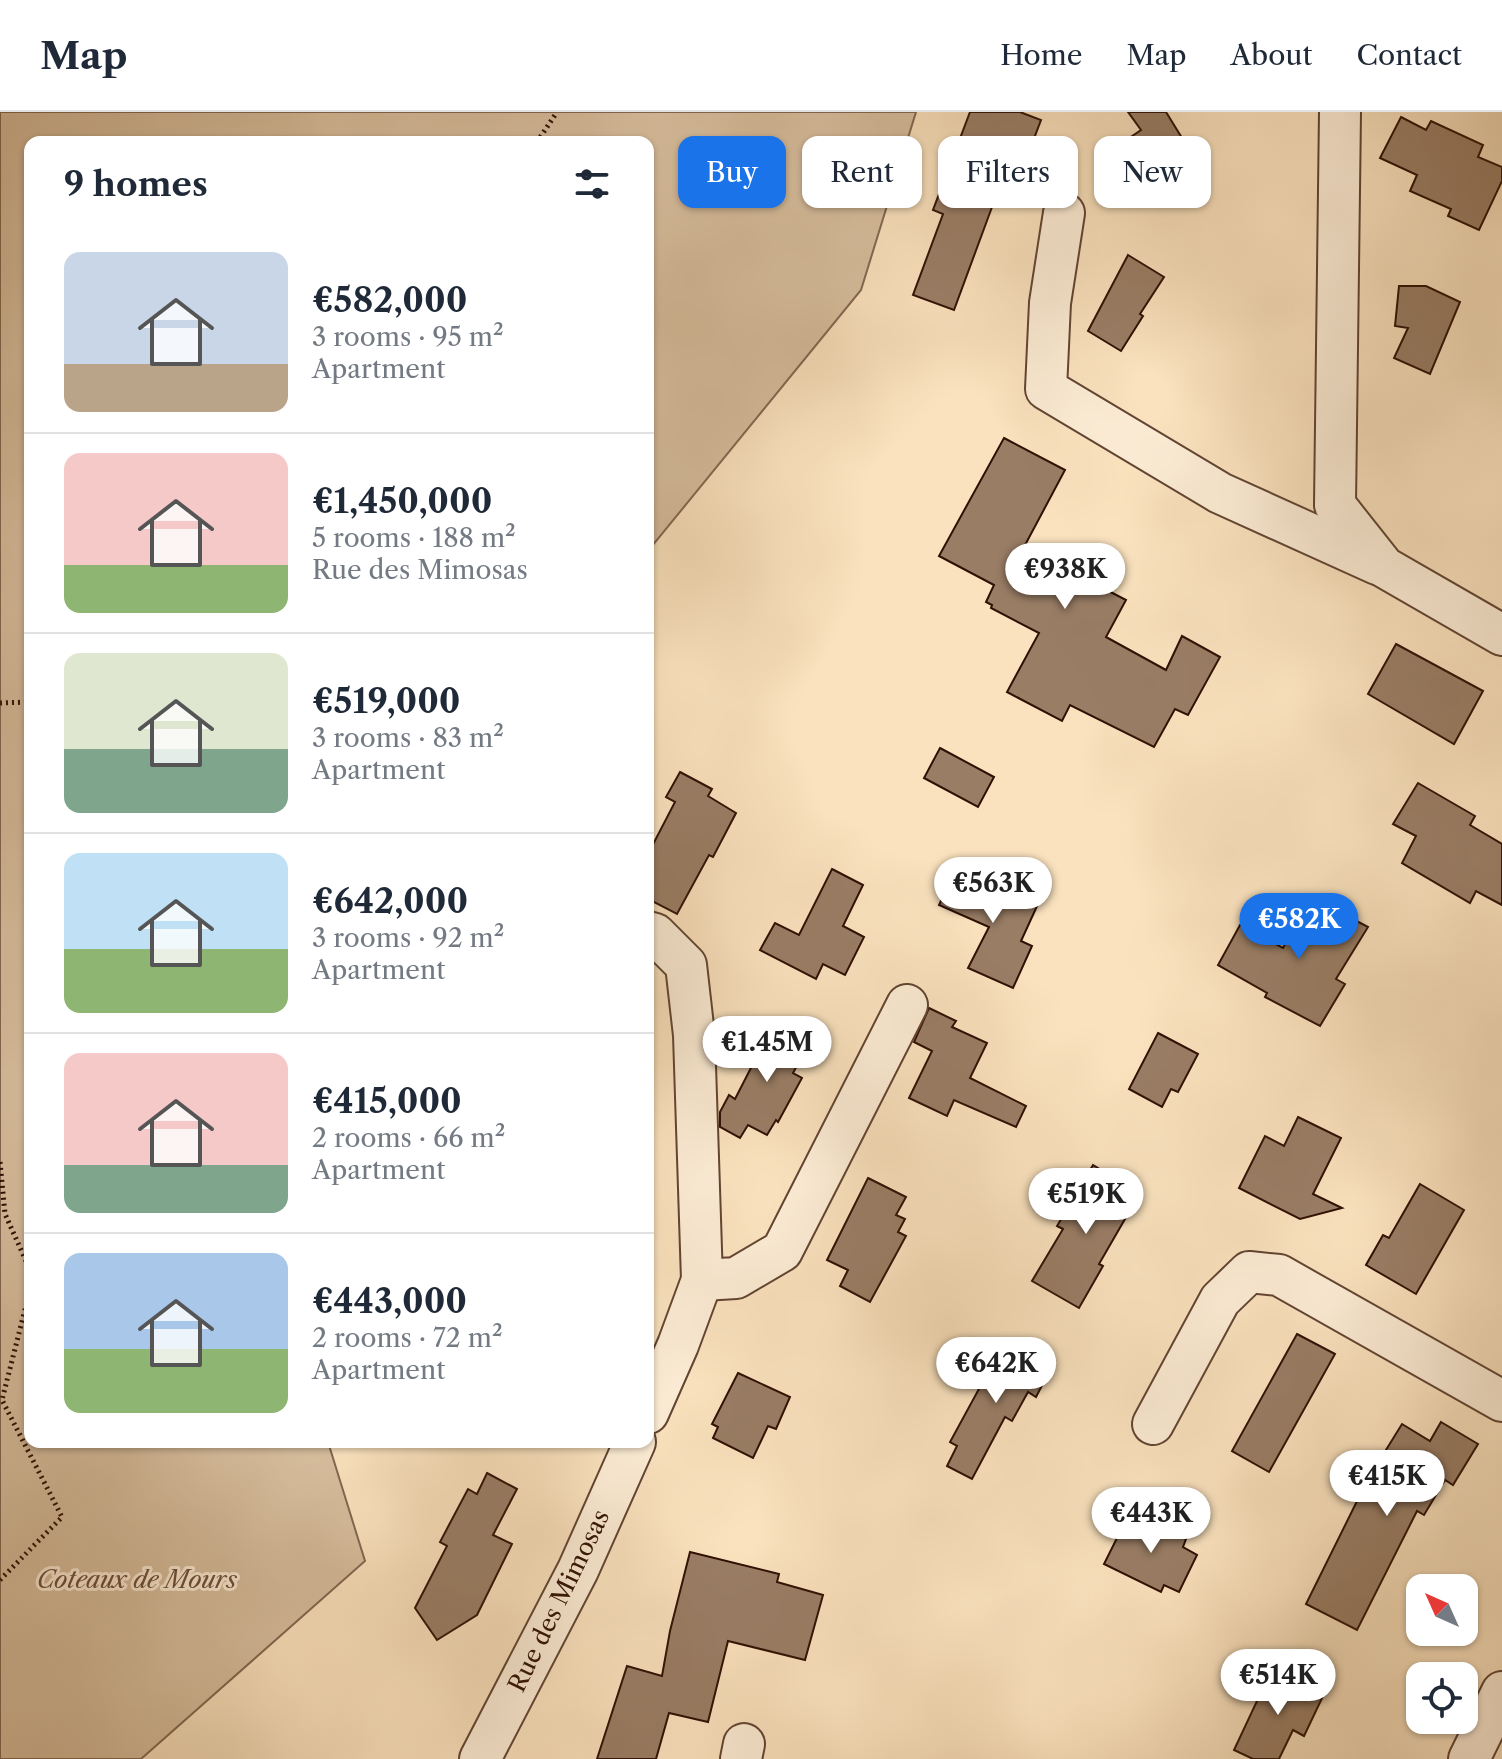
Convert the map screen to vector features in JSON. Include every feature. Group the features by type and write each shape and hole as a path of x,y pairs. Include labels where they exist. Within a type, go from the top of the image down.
{"street":[{"path":"1340,112 1335,505 1384,567"},
{"path":"1064,213 1050,303 1046,389 1220,493 1384,567 1502,635"},
{"path":"654,934 686,965 694,1035 702,1280 654,1399"},
{"path":"702,1280 736,1278 782,1251 907,1005"},
{"path":"1153,1424 1220,1300 1249,1272 1279,1275 1502,1401"},
{"name":"Rue des Mimosas","path":"480,1759 578,1570 632,1448"},
{"path":"1469,1759 1502,1692"}],"path":[{"path":"541,136 557,112"},
{"path":"0,703 24,702"},
{"path":"0,1162 5,1214 24,1257"},
{"path":"24,1314 2,1400 24,1443"},
{"path":"0,1580 62,1517 27,1448"}],"green space":[{"name":"Coteaux de Mours","path":"0,112 916,112 909,136 802,136 802,208 886,208 861,290 654,544 654,136 24,136 24,1448 330,1448 365,1561 141,1759 0,1759"}],"building":[{"path":"970,112 1020,112 1041,120 1035,136 961,136"},
{"path":"1128,112 1166,112 1181,136 1132,136 1141,130"},
{"path":"1401,117 1426,130 1431,121 1483,145 1478,157 1502,167 1502,181 1479,230 1448,216 1451,209 1410,191 1417,175 1380,158"},
{"path":"938,197 938,208 992,208 954,310 913,295 943,214 933,210"},
{"path":"1128,255 1164,277 1121,351 1088,331"},
{"path":"1399,286 1426,286 1460,302 1430,374 1394,358 1408,328 1395,326"},
{"path":"1004,438 1065,470 1024,547 1126,600 1106,637 1166,670 1182,636 1220,657 1188,715 1175,709 1154,747 1070,705 1062,721 1007,692 1039,633 991,608 992,605 986,602 994,585 939,556"},
{"path":"1396,644 1483,691 1454,744 1368,694"},
{"path":"940,748 994,777 978,807 924,778"},
{"path":"680,772 712,789 708,796 736,813 677,914 654,902 654,842 675,802 666,797"},
{"path":"1418,783 1475,816 1470,825 1502,844 1502,905 1476,891 1470,903 1402,863 1416,836 1393,824"},
{"path":"957,868 1038,904 1021,941 1032,946 1013,988 968,968 989,927 939,905"},
{"path":"832,869 863,885 843,926 864,937 845,975 823,964 816,979 760,950 775,923 799,935"},
{"path":"1311,897 1368,927 1336,979 1345,984 1320,1026 1265,997 1267,993 1218,965 1240,925 1283,948"},
{"path":"929,1008 956,1021 952,1027 987,1043 970,1078 1026,1106 1016,1127 954,1100 947,1116 909,1098 932,1051 914,1042"},
{"path":"775,1021 811,1040 793,1073 802,1078 778,1122 776,1120 767,1135 748,1125 740,1138 720,1127 720,1112 729,1095 735,1099"},
{"path":"1158,1033 1198,1054 1178,1092 1171,1089 1162,1107 1129,1089"},
{"path":"1298,1117 1341,1138 1313,1194 1342,1208 1300,1219 1239,1188 1265,1136 1284,1146"},
{"path":"1093,1165 1140,1193 1099,1264 1103,1266 1079,1308 1032,1281 1063,1229 1057,1226"},
{"path":"868,1178 906,1197 896,1215 905,1219 898,1232 906,1236 870,1302 840,1286 848,1270 827,1260"},
{"path":"1420,1184 1464,1210 1416,1294 1366,1265 1383,1235 1389,1238"},
{"path":"1297,1334 1335,1354 1269,1472 1232,1451"},
{"path":"1005,1341 1052,1366 1036,1397 1028,1392 1012,1421 1005,1417 972,1479 947,1466 957,1446 950,1442"},
{"path":"738,1373 790,1397 776,1429 768,1426 753,1458 713,1438 718,1427 712,1424"},
{"path":"1441,1422 1478,1444 1453,1485 1445,1480 1424,1515 1417,1511 1357,1630 1306,1604 1368,1479 1402,1424 1430,1441"},
{"path":"487,1473 517,1489 493,1535 512,1544 477,1615 437,1640 415,1608 447,1546 440,1542 468,1489 477,1494"},
{"path":"1130,1512 1186,1539 1183,1547 1197,1555 1179,1592 1164,1585 1161,1592 1104,1564"},
{"path":"690,1552 779,1574 777,1582 823,1595 805,1660 728,1641 708,1722 669,1713 656,1759 597,1759 627,1666 662,1676"},
{"path":"1272,1669 1324,1694 1304,1736 1293,1730 1279,1759 1253,1759 1234,1750"}]}
